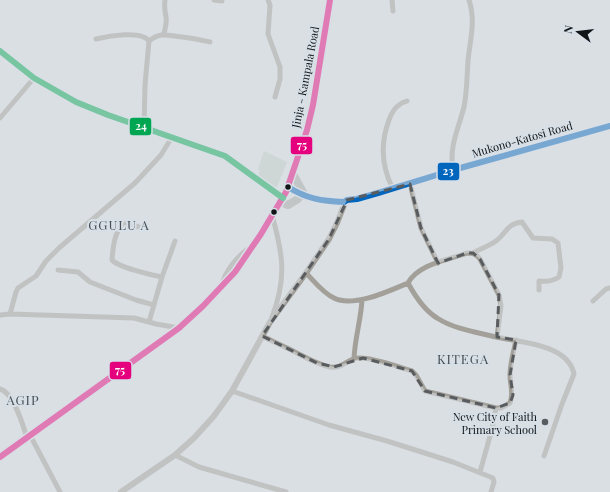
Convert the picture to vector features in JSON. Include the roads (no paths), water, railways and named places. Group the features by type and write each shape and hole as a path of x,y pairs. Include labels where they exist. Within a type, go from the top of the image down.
{"highway":[{"name":"Jinja - Kampala Road","path":"0,457 179,328 220,289 235,272 284,195 293,174 313,105 330,0"},
{"path":"284,195 288,205 301,198 293,174"}],"main road":[{"name":"Mukono-Katosi Road","path":"284,195 325,205 345,202 610,126"}],"street":[{"path":"164,34 166,26 164,10 165,0"},
{"path":"214,0 222,1"},
{"path":"268,0 270,5 268,34 280,67 280,78 275,97"},
{"path":"392,0 393,11"},
{"path":"453,170 452,154 454,138 464,108 468,59 472,37 473,20 469,0"},
{"path":"96,38 126,34 142,36 147,38 149,41"},
{"path":"144,128 145,85 149,41 154,37 164,34 210,42"},
{"path":"0,51 34,78 76,102 144,128 225,156 284,195"},
{"path":"0,118 34,78"},
{"path":"392,189 384,167 382,149 392,111 398,105 407,101"},
{"path":"10,314 18,288 36,276 46,261 58,248 135,183 161,155 172,137"},
{"path":"410,184 421,228 438,263"},
{"path":"121,492 174,455 194,438 214,416 232,391 270,322 306,273 329,238 345,202"},
{"path":"270,322 280,292 282,273 280,242 272,215"},
{"path":"306,273 333,298 339,300 362,300 408,283 414,274 424,268 467,253 473,253 502,236 508,226 514,223 522,222 533,238 552,239 558,243 561,268 559,277 554,280 539,281 538,290"},
{"path":"142,228 126,223 123,224 115,240 112,260 126,267 162,277"},
{"path":"149,322 162,277 175,241"},
{"path":"473,253 480,259 499,295 501,306 497,337"},
{"path":"58,270 78,272 90,282 136,300 154,305"},
{"path":"408,283 421,303 436,318 450,325 497,337 542,346 556,352 566,360 574,374 544,456"},
{"path":"593,301 606,289 610,288"},
{"path":"354,358 362,300"},
{"path":"0,315 10,314 134,318 179,328"},
{"path":"262,336 317,363 328,366 342,366 354,358 373,360 412,372 416,375 425,391 496,408 501,408 510,403 513,395 510,387 510,374 516,340"},
{"path":"0,389 9,395 29,436 60,492"},
{"path":"232,391 329,425 457,463 493,478 494,482 491,492"},
{"path":"480,472 496,408"},
{"path":"174,455 198,467 286,492"}],"place":[{"name":"New City of Faith Primary School","path":"545,422"}],"district":[{"name":"GGULU A","path":"119,224"},
{"name":"KITEGA","path":"463,358"},
{"name":"AGIP","path":"23,399"}]}
